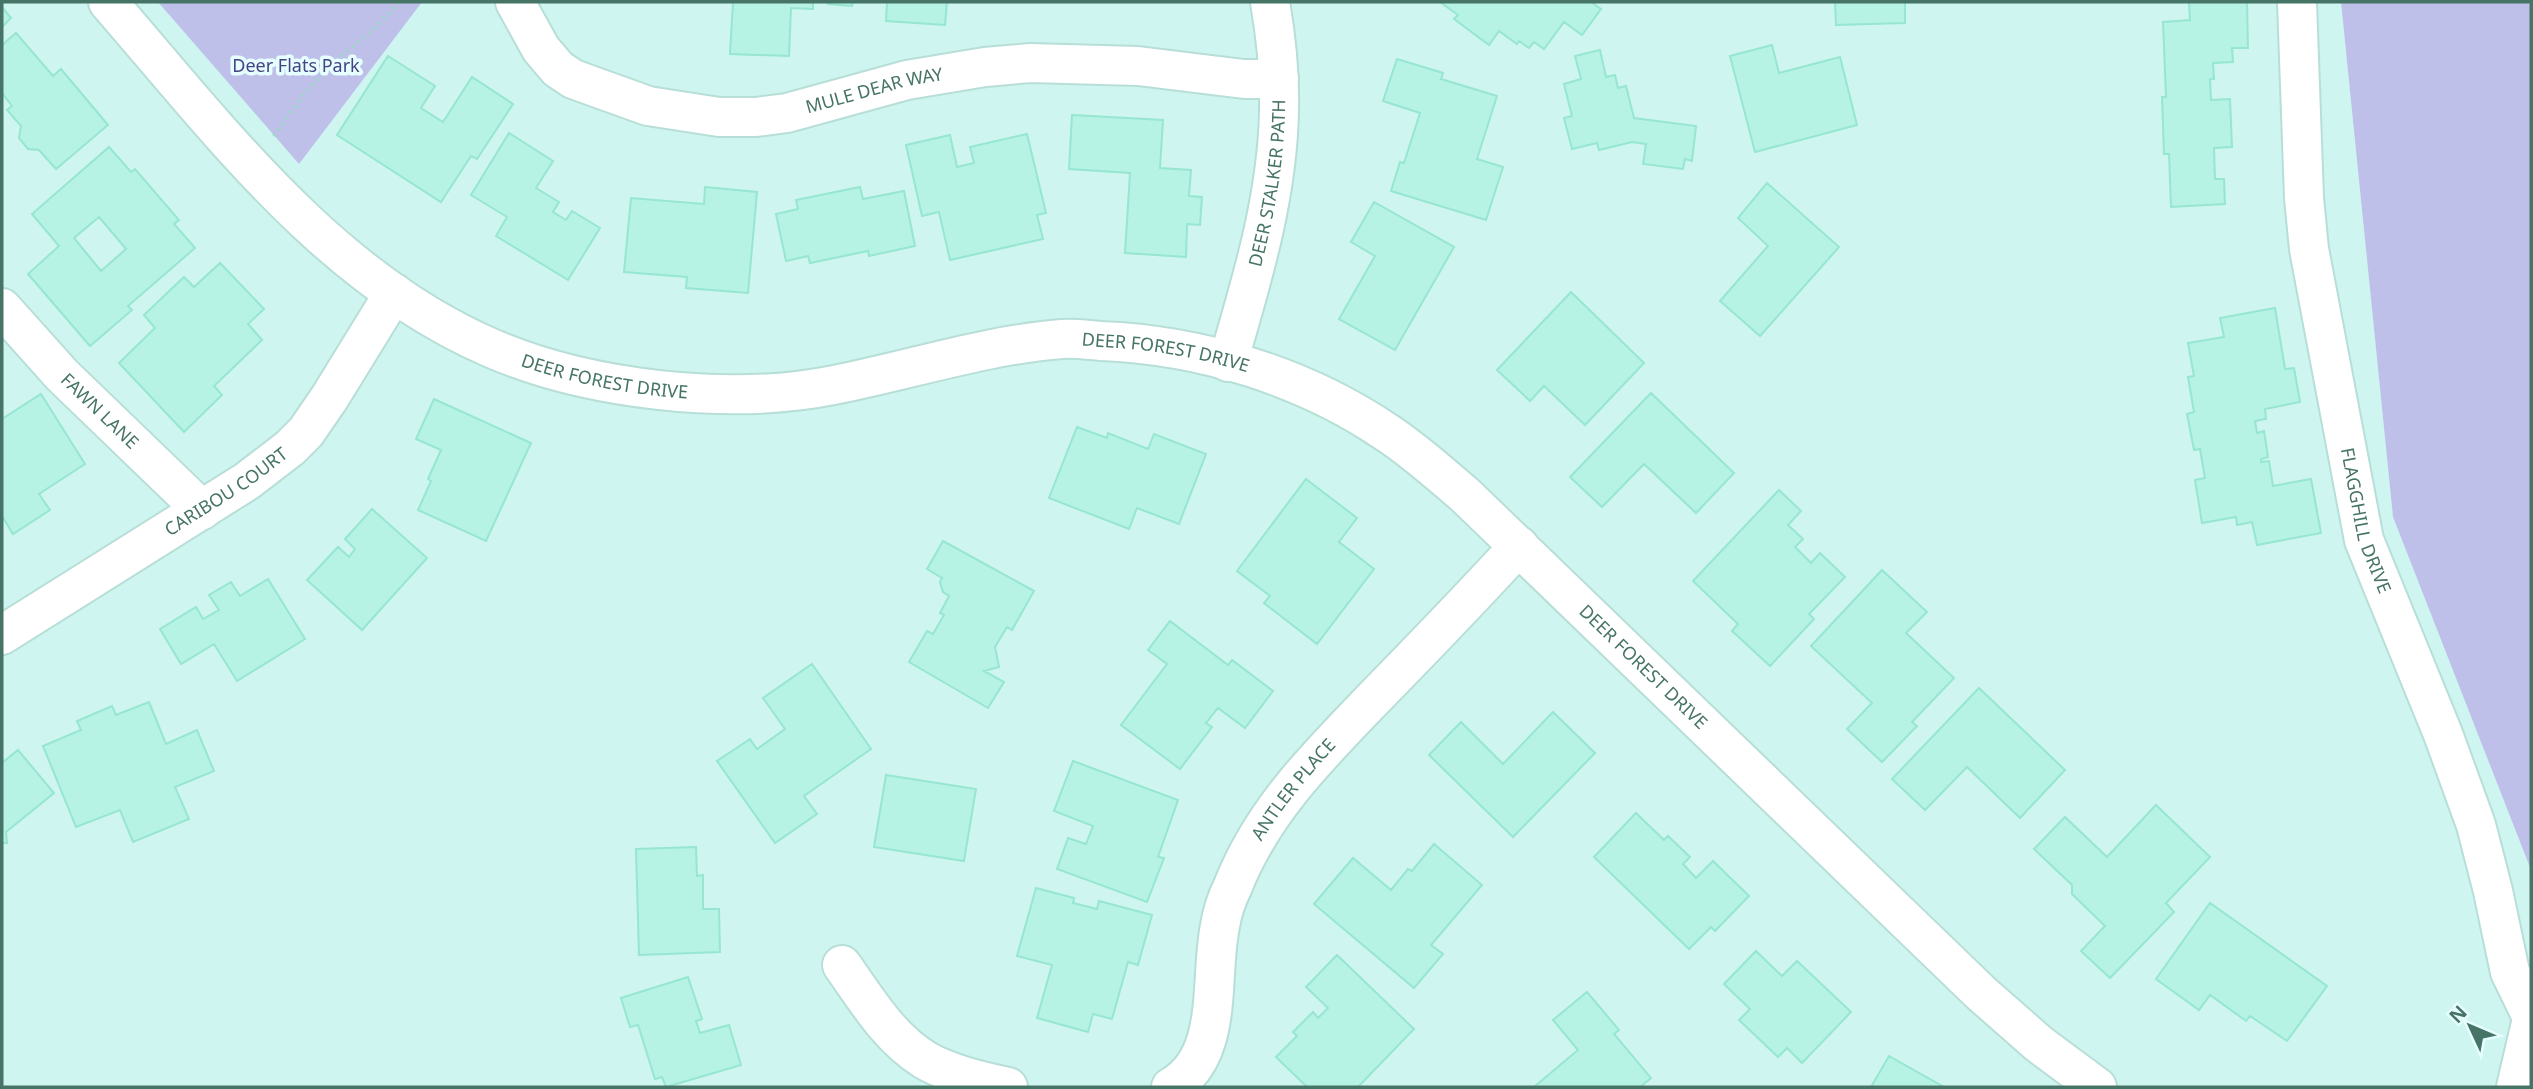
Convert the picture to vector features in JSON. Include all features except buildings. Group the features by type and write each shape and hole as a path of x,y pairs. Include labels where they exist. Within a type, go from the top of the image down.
{"street":[{"name":"DEER FOREST DRIVE","path":"108,2 272,190 330,244 394,293 489,347 535,364 617,384 679,391 779,392 831,386 970,354 1065,339 1166,346 1267,373 1310,389 1387,432 1465,495 1981,993 2039,1045 2097,1087"},
{"name":"MULE DEAR WAY","path":"514,2 541,49 558,69 573,79 648,106 708,116 757,117 787,113 907,80 1019,64 1138,66 1244,79 1279,79"},
{"name":"DEER STALKER PATH","path":"1228,362 1259,250 1273,184 1280,110 1276,37 1270,2"},
{"name":"FLAGGHILL DRIVE","path":"2297,2 2304,198 2309,249 2364,540 2476,825 2510,972 2531,1016"},
{"name":"CARIBOU COURT","path":"2,635 271,464 306,432 394,293"},
{"name":"FAWN LANE","path":"2,308 62,375 202,510"},
{"name":"ANTLER PLACE","path":"1171,1087 1192,1069 1204,1050 1210,1025 1220,925 1232,887 1252,844 1278,804 1345,729 1519,546"},
{"path":"842,965 885,1025 907,1047 927,1061 975,1079 1009,1087"},
{"path":"2516,1087 2531,1023"}],"path":[{"path":"273,136 316,81 400,2"}],"shaded area":[{"path":"2,2 2341,2 2393,517 2531,870 2531,1087 2,1087"}],"green space":[{"name":"Deer Flats Park","path":"158,2 422,2 299,164"},
{"path":"2341,2 2531,2 2531,870 2393,517"}]}
